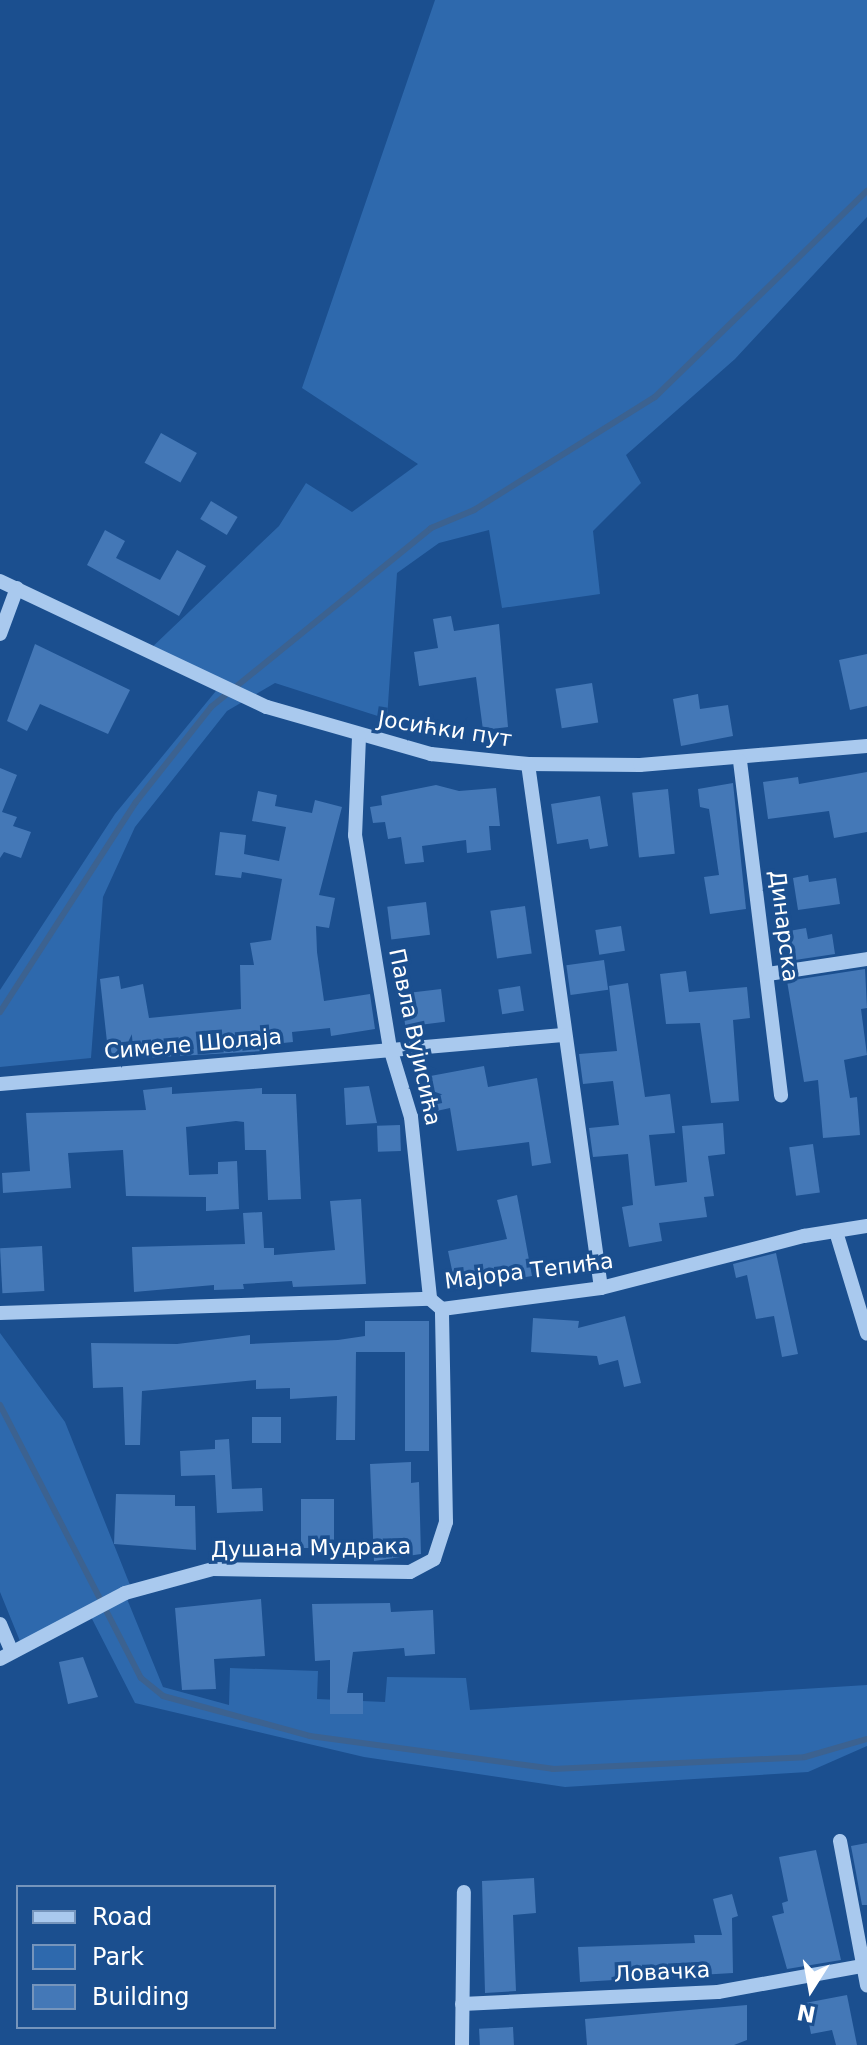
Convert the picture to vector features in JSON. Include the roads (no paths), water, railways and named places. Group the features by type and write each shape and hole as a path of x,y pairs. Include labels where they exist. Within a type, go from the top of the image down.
{"street":[{"name":"Јосићки пут","path":"0,581 267,707 359,737 431,754 528,764 740,761 867,746"},
{"path":"0,634 17,588"},
{"name":"Павла Вујисића","path":"359,737 355,835 390,1048 411,1117 430,1299"},
{"name":"Динарска","path":"740,761 781,1096"},
{"path":"528,764 563,1035 601,1288"},
{"path":"768,974 867,959"},
{"name":"Симеле Шолаја","path":"0,1084 563,1035"},
{"name":"Мајора Тепића","path":"0,1313 430,1299 442,1309 601,1288 804,1236 837,1235 867,1226"},
{"path":"837,1235 867,1334"},
{"name":"Душана Мудрака","path":"6,1656 78,1615 125,1593 213,1569 410,1572 434,1559 446,1522 442,1309"},
{"path":"0,1624 6,1656"},
{"path":"840,1841 867,1985"},
{"path":"462,2045 464,1892"},
{"name":"Ловачка","path":"462,2004 718,1992 863,1966"}],"waterway":[{"path":"0,1012 136,802 211,707 431,528 474,510 655,397 867,191"},
{"path":"0,1405 141,1678 163,1696 310,1736 553,1769 805,1757 867,1739"}]}
